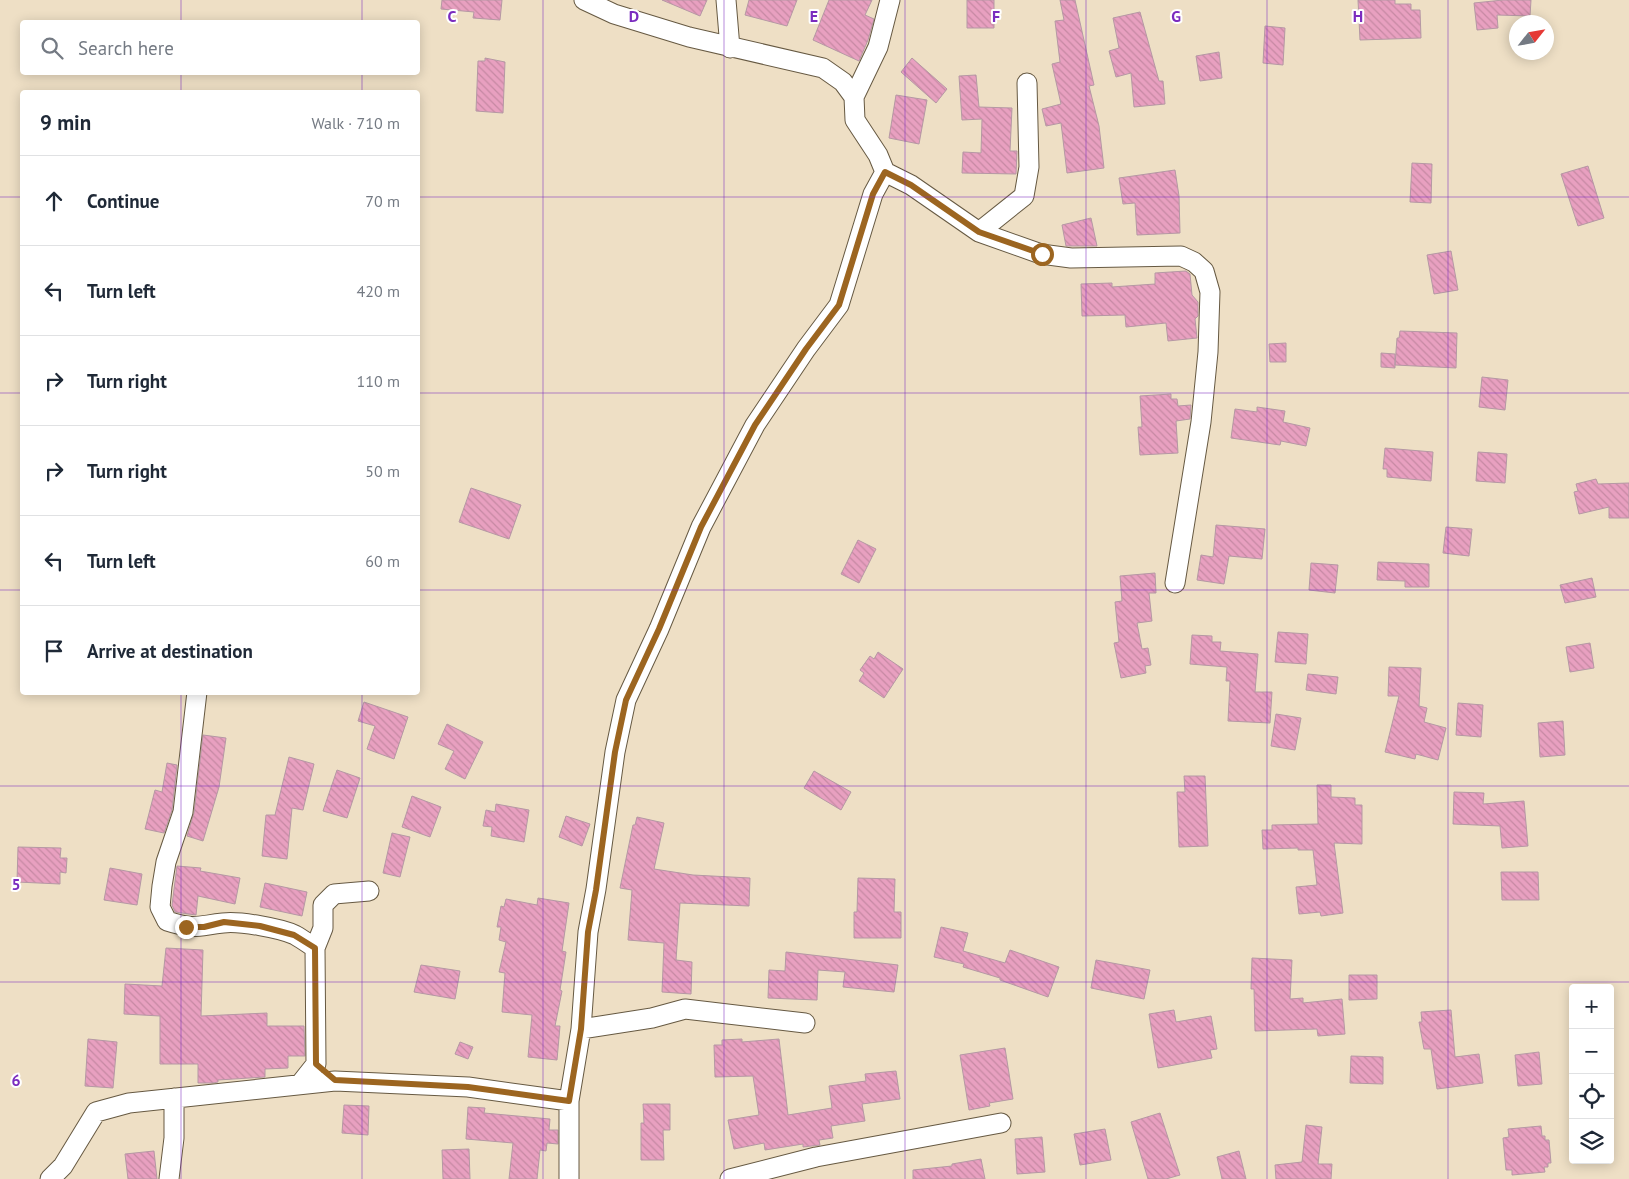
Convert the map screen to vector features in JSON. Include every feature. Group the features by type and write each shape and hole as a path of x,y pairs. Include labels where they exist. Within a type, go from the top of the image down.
{"street":[{"path":"584,0 614,14 730,48 823,68 843,82 854,96"},
{"path":"726,0 730,48"},
{"path":"890,0 878,47 854,96 855,120 878,156 885,172 911,185 979,232 1042,254 1071,258 1181,256 1194,262 1204,271 1210,292 1208,352 1201,422 1175,583"},
{"path":"979,232 1024,196 1029,166 1027,83"},
{"path":"569,1179 569,1101 581,1029 588,932 596,890 615,752 626,700 659,629 701,527 755,425 806,349 839,305 873,194 885,172"},
{"path":"197,695 183,812 166,862 160,907 167,921 186,927 204,927 224,922 260,926 294,935 315,948"},
{"path":"301,1084 316,1064 315,948 323,928 323,905 334,894 369,891"},
{"path":"581,1029 652,1018 685,1009 805,1023"},
{"path":"316,1064 335,1080"},
{"path":"50,1179 63,1166 96,1112 129,1103 335,1080 468,1087 569,1101"},
{"path":"169,1179 174,1138 174,1098"},
{"path":"730,1179 816,1158 1001,1123"}],"building":[{"path":"442,0 502,0 500,20 473,18 474,12 441,9"},
{"path":"662,0 707,0 700,16"},
{"path":"749,0 797,0 787,26 745,15"},
{"path":"829,0 872,0 865,15 874,19 859,61 813,40"},
{"path":"967,0 994,0 994,28 967,28"},
{"path":"1060,0 1075,0 1094,85 1089,86 1099,126 1104,168 1067,173 1061,123 1046,126 1042,109 1061,104 1052,64 1060,62 1055,21 1064,20"},
{"path":"1358,0 1395,0 1395,4 1411,4 1411,10 1420,10 1421,38 1360,40"},
{"path":"1531,0 1530,15 1497,15 1498,28 1477,30 1474,3"},
{"path":"1140,12 1159,81 1163,81 1165,104 1134,107 1131,73 1116,77 1109,51 1119,48 1113,18"},
{"path":"1265,26 1285,28 1283,65 1263,63"},
{"path":"1219,52 1222,78 1200,81 1196,56"},
{"path":"485,58 505,62 503,113 476,111 478,61 485,61"},
{"path":"912,58 947,89 936,103 901,72"},
{"path":"976,75 979,107 1012,108 1010,151 1017,151 1016,174 962,173 963,152 981,153 982,119 962,120 959,76"},
{"path":"896,95 927,100 919,144 889,138"},
{"path":"1412,163 1432,164 1431,203 1410,202"},
{"path":"1588,166 1604,218 1578,226 1561,174"},
{"path":"1175,170 1179,196 1180,233 1137,235 1135,203 1123,204 1119,178"},
{"path":"1091,218 1097,246 1066,246 1062,225"},
{"path":"1451,251 1458,290 1434,294 1427,255"},
{"path":"1186,271 1190,274 1192,295 1198,302 1198,316 1195,319 1197,338 1168,341 1166,323 1126,327 1125,315 1082,316 1081,284 1112,283 1112,287 1155,284 1155,273"},
{"path":"1400,331 1457,333 1456,368 1395,365 1397,338 1399,338"},
{"path":"1286,343 1286,362 1270,362 1269,344"},
{"path":"1381,353 1395,354 1395,368 1381,367"},
{"path":"1482,377 1508,380 1505,410 1479,407"},
{"path":"1171,394 1171,399 1177,399 1178,406 1191,405 1190,419 1176,421 1178,453 1140,455 1138,427 1142,427 1140,396"},
{"path":"1257,407 1285,411 1283,422 1310,428 1306,446 1281,441 1280,445 1231,438 1235,409 1257,412"},
{"path":"1385,448 1433,452 1431,481 1387,477 1387,469 1383,469"},
{"path":"1478,452 1507,454 1505,483 1476,481"},
{"path":"1596,479 1598,484 1629,483 1629,518 1609,518 1609,507 1579,514 1574,492 1578,491 1576,484"},
{"path":"471,488 521,505 509,539 459,522"},
{"path":"1216,525 1265,529 1262,559 1229,556 1224,584 1197,580 1201,555 1213,557"},
{"path":"1446,527 1472,529 1469,556 1443,553"},
{"path":"858,540 876,549 859,583 841,574"},
{"path":"1378,562 1429,564 1429,587 1405,587 1405,581 1377,580"},
{"path":"1311,563 1338,565 1335,593 1309,590"},
{"path":"1155,573 1156,593 1149,593 1152,621 1137,623 1142,649 1148,648 1151,665 1145,666 1146,673 1121,678 1114,643 1119,642 1115,602 1122,601 1120,576"},
{"path":"1592,578 1596,597 1565,603 1560,585"},
{"path":"1278,632 1308,634 1306,664 1275,662"},
{"path":"1192,635 1212,636 1212,642 1221,642 1220,651 1258,654 1255,692 1272,692 1270,723 1228,721 1230,681 1226,681 1227,667 1190,664"},
{"path":"1590,643 1594,668 1570,672 1566,647"},
{"path":"878,652 903,669 884,698 859,681 864,673 860,670 870,656 874,659"},
{"path":"1389,667 1421,668 1419,706 1427,708 1424,722 1446,728 1438,760 1416,754 1415,759 1385,752 1399,696 1388,696"},
{"path":"1308,674 1338,677 1336,694 1306,690"},
{"path":"364,702 408,717 394,759 367,749 375,726 358,721"},
{"path":"1458,703 1483,705 1481,737 1456,735"},
{"path":"1276,714 1301,718 1295,750 1271,746"},
{"path":"1563,721 1565,755 1540,757 1538,723"},
{"path":"447,724 483,742 465,779 445,769 454,751 438,744"},
{"path":"203,735 226,738 219,787 203,841 187,836 194,813"},
{"path":"289,757 314,764 303,810 292,808 287,859 262,856 266,815 275,815"},
{"path":"167,763 177,765 172,810 164,833 145,829 155,790 162,792"},
{"path":"337,770 360,778 347,818 323,811"},
{"path":"814,771 851,792 841,810 804,788"},
{"path":"1184,776 1205,776 1208,846 1179,847 1177,792 1185,792"},
{"path":"1317,785 1331,785 1331,797 1355,798 1355,805 1362,805 1362,844 1334,843 1343,913 1321,916 1320,912 1299,914 1296,887 1317,885 1313,850 1298,850 1298,848 1263,849 1262,830 1272,830 1272,825 1318,824"},
{"path":"1454,792 1484,793 1483,804 1524,801 1528,846 1502,848 1500,826 1453,824"},
{"path":"412,796 441,807 430,837 402,827"},
{"path":"496,804 529,810 524,842 491,836 492,827 483,826 486,810 495,812"},
{"path":"566,816 590,824 582,846 559,837"},
{"path":"637,817 664,823 654,869 693,875 750,878 749,906 680,903 676,960 692,962 691,994 662,992 664,943 628,940 632,890 620,888 633,825 635,825"},
{"path":"392,833 410,837 400,877 383,873"},
{"path":"18,847 61,848 60,858 67,858 66,873 60,872 60,884 17,882"},
{"path":"177,866 201,868 200,871 240,878 235,904 198,896 196,915 175,912 172,905"},
{"path":"110,868 142,874 137,905 104,900"},
{"path":"1501,872 1538,872 1539,900 1502,900"},
{"path":"858,878 895,879 894,912 901,912 901,938 854,938 854,912 857,912"},
{"path":"265,883 307,892 302,916 260,907"},
{"path":"538,898 569,903 562,951 566,952 560,990 562,991 555,1026 560,1026 557,1060 528,1057 532,1015 502,1012 505,973 499,972 506,942 499,940 501,927 497,927 501,906 504,907 506,899 537,905"},
{"path":"941,927 968,933 963,951 1005,963 1010,950 1059,967 1048,997 1000,980 1000,978 963,967 964,964 934,957"},
{"path":"166,948 203,950 201,1016 267,1013 267,1026 304,1026 305,1056 288,1056 288,1068 265,1069 265,1077 218,1080 218,1082 213,1083 198,1083 198,1064 160,1064 160,1016 124,1014 125,984 162,986"},
{"path":"786,952 898,965 894,992 843,987 845,972 818,970 817,1000 768,998 769,970 785,971"},
{"path":"1252,958 1292,960 1290,999 1303,998 1303,1003 1342,999 1345,1034 1318,1036 1317,1029 1255,1031 1254,989 1251,989"},
{"path":"1096,960 1150,970 1144,999 1091,988"},
{"path":"421,965 460,971 455,999 414,992"},
{"path":"1349,975 1377,975 1377,999 1349,1000"},
{"path":"1174,1010 1176,1022 1211,1016 1217,1049 1210,1050 1212,1058 1158,1068 1149,1014"},
{"path":"1451,1010 1455,1057 1479,1054 1483,1083 1437,1089 1431,1049 1424,1049 1419,1022 1422,1022 1421,1012"},
{"path":"88,1039 117,1042 113,1088 85,1086"},
{"path":"742,1039 742,1042 779,1039 788,1115 832,1108 829,1086 866,1081 865,1074 896,1071 900,1099 862,1104 865,1121 831,1126 833,1138 819,1140 820,1145 803,1147 803,1144 765,1150 764,1143 734,1149 728,1120 759,1115 753,1076 715,1077 714,1045 722,1045 722,1040"},
{"path":"460,1042 473,1047 468,1059 455,1054"},
{"path":"1005,1048 1013,1099 989,1103 990,1106 969,1110 960,1055"},
{"path":"1539,1052 1542,1084 1518,1086 1515,1055"},
{"path":"1351,1056 1383,1057 1383,1084 1350,1083"},
{"path":"643,1104 670,1104 670,1130 663,1130 664,1160 641,1160 641,1123 644,1123"},
{"path":"344,1105 369,1106 368,1135 342,1133"},
{"path":"468,1107 485,1108 484,1113 550,1119 549,1130 558,1130 558,1144 547,1143 546,1151 540,1150 537,1179 509,1179 513,1143 466,1139"},
{"path":"1160,1113 1180,1175 1166,1179 1148,1179 1131,1122"},
{"path":"1306,1125 1322,1127 1318,1164 1332,1164 1331,1179 1276,1179 1275,1165 1302,1162"},
{"path":"1541,1126 1542,1136 1545,1136 1545,1140 1549,1140 1551,1163 1548,1163 1548,1167 1544,1167 1545,1172 1512,1175 1512,1170 1506,1170 1503,1138 1509,1137 1508,1129"},
{"path":"1105,1129 1111,1160 1080,1165 1074,1134"},
{"path":"1042,1137 1045,1172 1017,1174 1015,1139"},
{"path":"469,1149 470,1179 443,1179 442,1150"},
{"path":"154,1151 157,1179 128,1179 125,1154"},
{"path":"1239,1151 1246,1179 1222,1179 1217,1157"},
{"path":"981,1159 985,1179 913,1179 913,1170 952,1166 952,1164"}],"route":[{"path":"186,927 204,927 224,922 260,926 294,935 315,948 316,1064 335,1080 468,1087 569,1101 581,1029 588,932 596,890 615,752 626,700 659,629 701,527 755,425 806,349 839,305 873,194 885,172 911,185 979,232 1042,254"}]}
